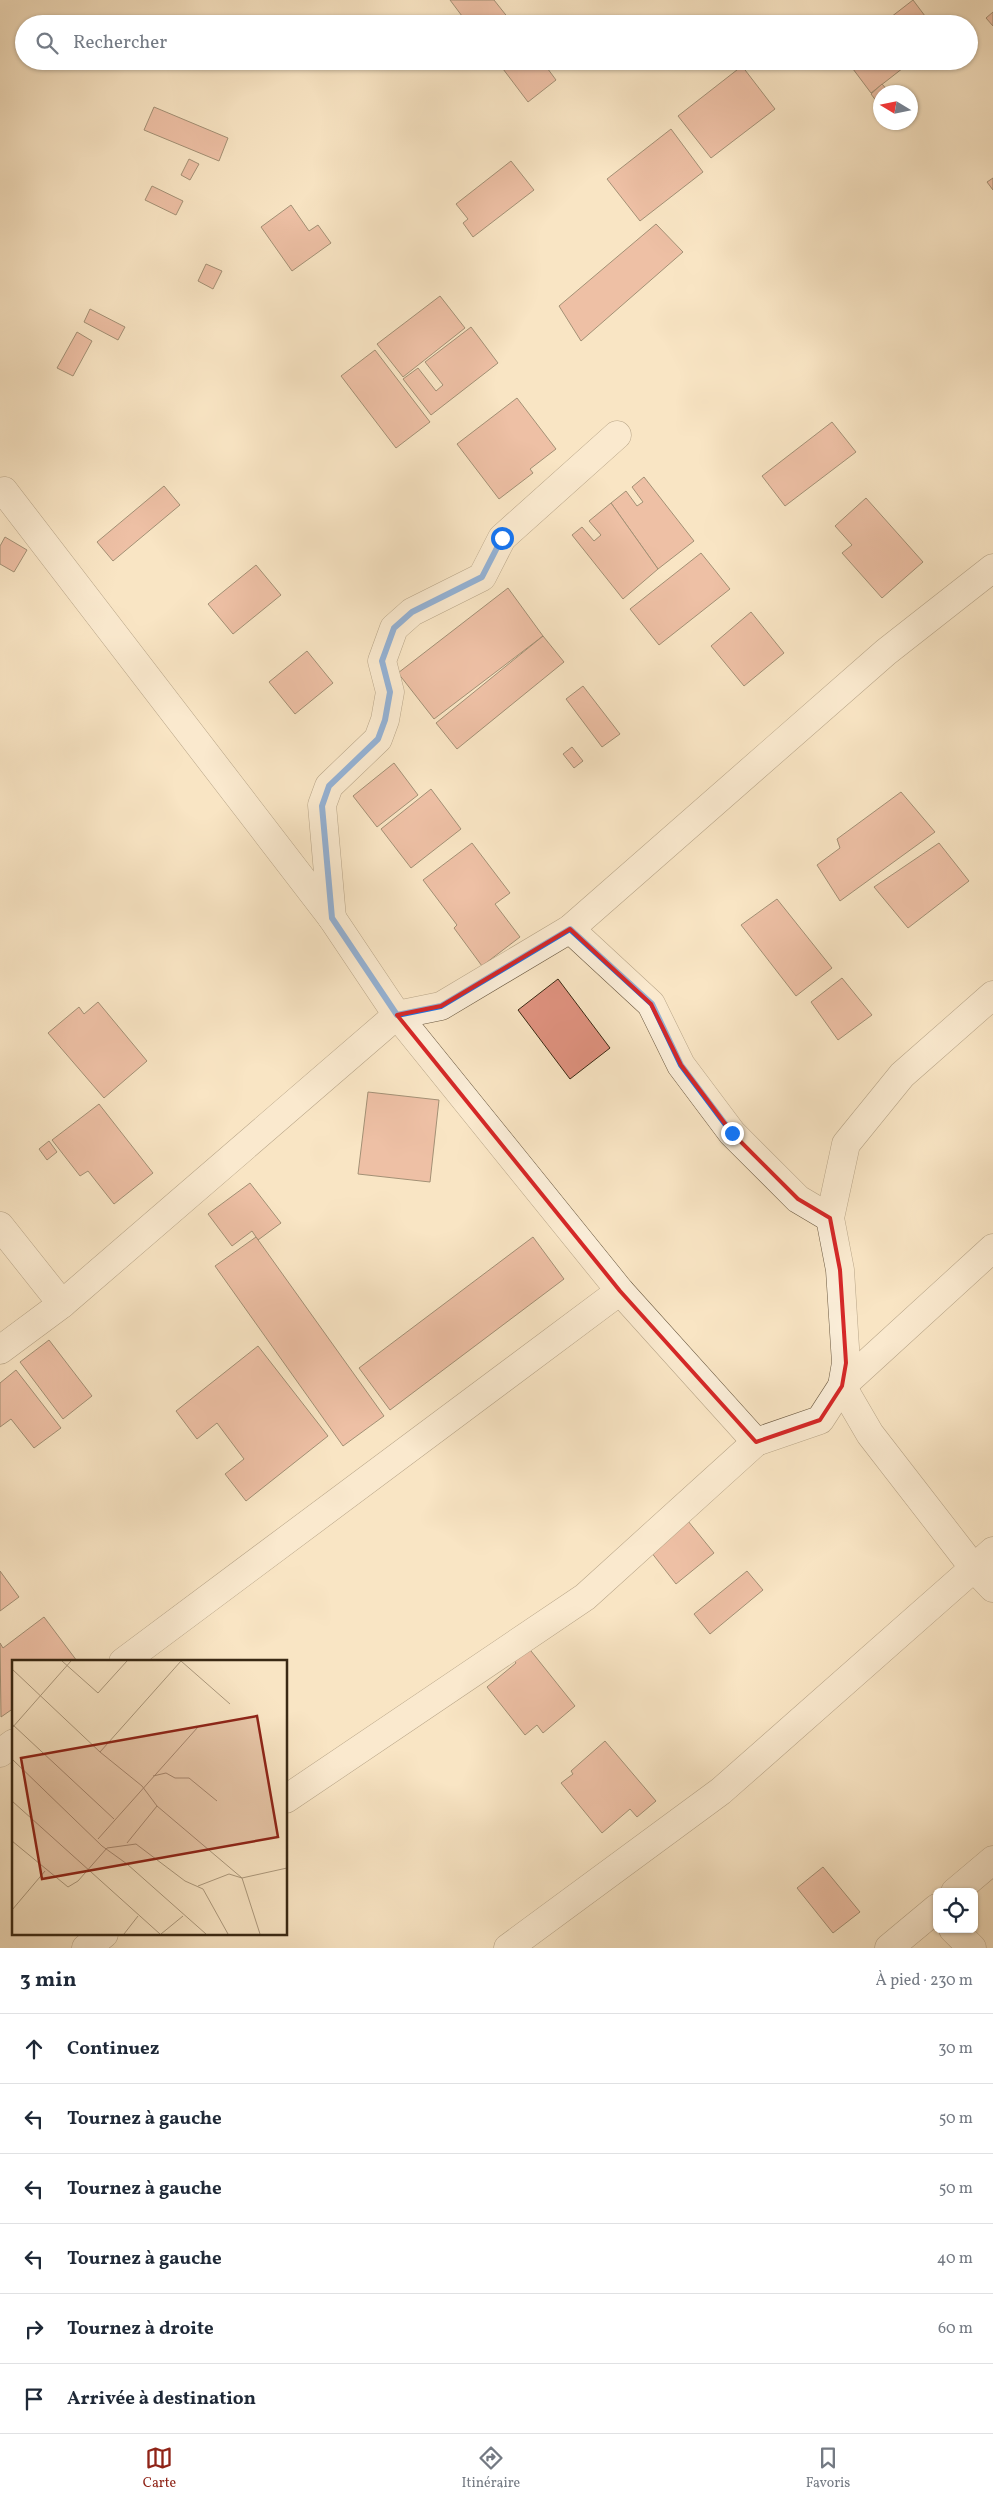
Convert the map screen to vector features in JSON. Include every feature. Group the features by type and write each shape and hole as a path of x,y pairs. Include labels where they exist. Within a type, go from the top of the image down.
{"street":[{"path":"332,918 322,806 329,786 378,739 385,720 390,692 382,661 394,628 412,612 482,577 502,538 617,435"},
{"path":"4,491 332,918 397,1015 620,1291 756,1442"},
{"path":"0,1350 62,1304 397,1015 441,1006 570,929 886,652 993,568"},
{"path":"570,929 652,1004 681,1065 732,1133 798,1200 830,1218"},
{"path":"993,995 902,1075 846,1144 830,1218 840,1270 846,1363 842,1386 870,1434 983,1559 993,1588"},
{"path":"0,1226 62,1304"},
{"path":"288,1798 585,1597 756,1442 820,1420 842,1386 993,1248"},
{"path":"126,1660 620,1291"},
{"path":"508,1948 721,1791 983,1559"},
{"path":"0,1753 12,1744"},
{"path":"960,1888 993,1860"},
{"path":"889,1948 933,1912"},
{"path":"957,1933 972,1948"},
{"path":"86,1948 101,1936"}],"highlighted area":[{"path":"570,929 651,1004 681,1065 732,1133 798,1199 830,1218 840,1270 846,1363 842,1386 820,1420 756,1442 620,1291 397,1015 441,1006"}],"building":[{"path":"450,0 494,0 506,15 461,15"},
{"path":"913,0 924,15 894,15"},
{"path":"993,12 993,26 986,18"},
{"path":"504,70 549,70 556,80 528,102"},
{"path":"737,70 745,70 775,109 711,158 678,116"},
{"path":"854,70 900,70 881,85 873,85 873,91 871,93"},
{"path":"154,107 228,138 219,161 144,130"},
{"path":"671,129 703,172 640,221 607,179"},
{"path":"189,159 199,164 190,180 181,175"},
{"path":"511,161 534,190 473,237 463,223 468,219 456,204"},
{"path":"993,178 993,190 987,182"},
{"path":"152,186 183,201 176,215 145,200"},
{"path":"291,205 309,231 318,225 331,243 292,271 261,227"},
{"path":"656,224 683,252 581,341 559,306"},
{"path":"206,264 222,271 213,289 198,281"},
{"path":"440,296 465,328 403,377 377,344"},
{"path":"90,309 125,327 118,340 84,322"},
{"path":"471,327 498,363 431,415 403,379 418,368 436,391 443,385 425,362"},
{"path":"77,332 92,341 73,376 57,368"},
{"path":"375,350 430,422 396,448 341,376"},
{"path":"517,398 556,449 530,469 533,473 499,499 457,444"},
{"path":"832,422 856,452 785,506 762,476"},
{"path":"644,477 694,541 658,569 611,503 626,491 637,506 643,502 632,487"},
{"path":"164,486 180,505 113,561 97,542"},
{"path":"866,498 923,562 882,598 842,553 852,545 835,526"},
{"path":"611,503 658,569 623,599 572,535 582,527 594,541 601,535 589,521"},
{"path":"5,537 27,550 14,572 0,564 0,546"},
{"path":"701,553 730,589 659,645 630,609"},
{"path":"256,565 281,595 233,634 208,604"},
{"path":"508,588 543,636 434,719 398,673"},
{"path":"751,612 784,653 744,686 711,646"},
{"path":"543,636 564,662 457,749 436,723"},
{"path":"307,651 333,683 295,714 269,682"},
{"path":"583,686 620,734 602,747 566,699"},
{"path":"572,747 583,761 574,768 563,754"},
{"path":"394,763 418,795 377,827 353,796"},
{"path":"431,789 461,829 411,868 381,829"},
{"path":"901,792 935,832 840,901 817,865 840,848 837,839"},
{"path":"472,843 510,893 495,904 520,937 482,966 454,928 457,925 423,880"},
{"path":"939,843 969,881 908,928 874,887"},
{"path":"777,899 832,968 796,996 741,925"},
{"path":"842,978 872,1015 838,1040 811,1002"},
{"path":"558,979 610,1048 570,1079 518,1010"},
{"path":"98,1002 147,1061 104,1098 48,1033 79,1007 84,1014"},
{"path":"368,1092 439,1100 430,1182 358,1174"},
{"path":"99,1104 153,1173 114,1204 88,1171 80,1176 52,1140"},
{"path":"49,1141 57,1152 47,1160 39,1149"},
{"path":"250,1183 281,1223 258,1240 252,1231 232,1246 208,1214"},
{"path":"256,1237 384,1416 343,1446 215,1266"},
{"path":"533,1237 564,1279 390,1410 359,1368"},
{"path":"49,1340 92,1396 63,1419 20,1362"},
{"path":"258,1346 328,1436 246,1501 225,1474 244,1459 217,1423 197,1439 176,1411"},
{"path":"16,1370 61,1428 34,1448 11,1419 0,1427 0,1383"},
{"path":"688,1521 714,1553 676,1584 651,1552"},
{"path":"0,1571 19,1597 0,1611"},
{"path":"747,1571 763,1590 710,1634 694,1614"},
{"path":"44,1617 76,1660 12,1660 12,1709 1,1717 0,1643 3,1648"},
{"path":"527,1646 575,1706 543,1733 537,1725 525,1735 487,1687 516,1663 512,1658"},
{"path":"605,1741 656,1801 637,1817 630,1809 602,1833 561,1783 573,1774 571,1771"},
{"path":"823,1867 860,1912 833,1933 797,1888"}],"route":[{"path":"502,538 482,577 412,612 394,628 382,661 390,692 385,720 378,739 329,786 322,806 332,918 397,1015 441,1006 570,929 652,1004 681,1065 732,1133"}]}
